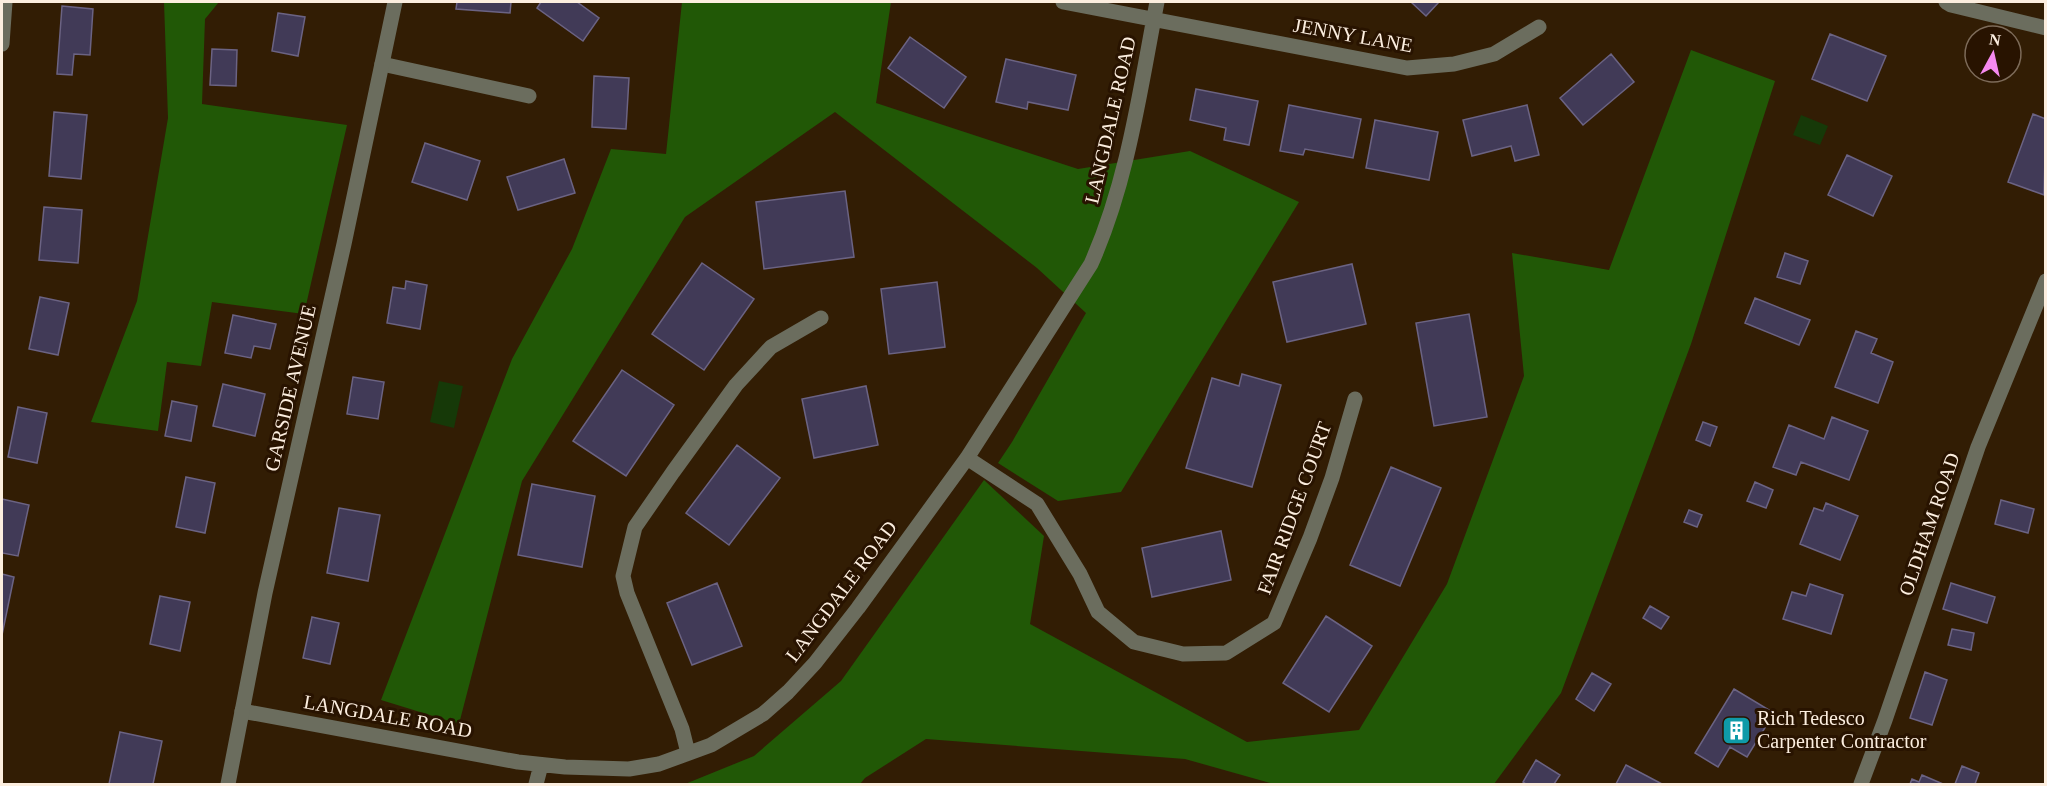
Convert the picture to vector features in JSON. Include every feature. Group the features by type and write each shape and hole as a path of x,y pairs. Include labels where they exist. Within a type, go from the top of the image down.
{"street":[{"path":"2,44 5,2"},
{"name":"GARSIDE AVENUE","path":"228,784 265,593 341,256 395,2"},
{"name":"JENNY LANE","path":"1063,2 1407,68 1454,64 1494,54 1539,27"},
{"name":"LANGDALE ROAD","path":"242,711 541,765 565,768 629,769 658,764 711,745 763,714 816,663 858,608 967,458 1091,264 1104,236 1124,171 1157,2"},
{"path":"1946,2 2046,28"},
{"path":"382,64 529,96"},
{"name":"OLDHAM ROAD","path":"1861,784 1978,447 2046,281"},
{"path":"688,753 682,729 627,592 623,576 635,527 736,385 771,347 821,318"},
{"name":"FAIR RIDGE COURT","path":"967,458 1037,504 1080,574 1098,612 1134,642 1183,654 1226,653 1274,623 1332,478 1355,399"},
{"path":"536,784 541,765"}],"green space":[{"path":"164,2 219,2 205,19 202,104 347,125 304,314 212,302 201,366 167,362 158,431 91,422 137,301 168,118"},
{"path":"682,2 891,2 876,103 1078,169 1190,151 1299,202 1121,492 1058,501 998,463 1086,313 1037,268 835,112 685,217 522,481 459,724 381,700 512,359 572,249 611,149 666,154"},
{"path":"1691,50 1775,81 1691,344 1561,693 1494,784 1274,784 1185,759 926,739 865,778 860,784 685,784 754,756 841,681 984,480 1044,536 1030,624 1247,742 1359,730 1447,584 1524,376 1512,253 1609,270"},
{"path":"1801,115 1828,126 1820,145 1793,135"},
{"path":"439,381 463,386 454,428 430,422"}],"building":[{"path":"457,2 511,2 510,13 456,9"},
{"path":"541,2 577,2 599,18 583,41 537,8"},
{"path":"1411,2 1439,2 1426,16"},
{"path":"62,6 93,9 90,55 74,54 72,75 57,74"},
{"path":"278,13 305,17 298,56 272,51"},
{"path":"1830,34 1886,56 1867,101 1812,79"},
{"path":"910,37 966,77 944,108 888,68"},
{"path":"212,49 237,50 236,86 210,85"},
{"path":"1611,54 1634,82 1583,125 1560,98"},
{"path":"1006,59 1076,75 1068,110 1028,102 1027,109 996,102"},
{"path":"594,76 629,78 626,129 592,127"},
{"path":"1196,89 1258,101 1249,145 1224,140 1226,128 1190,120"},
{"path":"1289,105 1361,119 1353,158 1305,149 1303,155 1280,151"},
{"path":"1527,105 1539,155 1515,161 1511,146 1472,156 1463,120"},
{"path":"54,112 87,115 81,179 49,176"},
{"path":"2033,114 2046,119 2044,195 2008,182"},
{"path":"1375,120 1438,132 1429,180 1366,168"},
{"path":"425,143 480,161 467,200 412,182"},
{"path":"1847,155 1892,176 1873,216 1828,195"},
{"path":"564,159 575,193 518,210 507,177"},
{"path":"845,191 854,257 764,269 756,202"},
{"path":"44,207 82,210 78,263 39,260"},
{"path":"1785,253 1808,261 1800,284 1777,277"},
{"path":"702,263 754,299 704,370 652,334"},
{"path":"1352,264 1366,324 1287,342 1273,282"},
{"path":"406,281 427,285 420,329 387,323 393,287 405,289"},
{"path":"937,282 945,347 889,354 881,289"},
{"path":"40,297 69,303 58,355 29,349"},
{"path":"1755,298 1810,320 1799,345 1745,323"},
{"path":"1469,314 1487,417 1434,426 1416,323"},
{"path":"233,315 276,324 270,349 254,346 251,358 225,353"},
{"path":"1856,331 1877,339 1871,353 1893,362 1878,403 1835,387"},
{"path":"622,370 674,405 626,476 573,441"},
{"path":"1242,374 1281,385 1252,487 1186,468 1212,378 1239,386"},
{"path":"353,377 384,382 378,419 347,414"},
{"path":"223,384 265,394 255,436 213,426"},
{"path":"866,386 878,445 814,458 802,399"},
{"path":"172,401 197,406 191,441 165,436"},
{"path":"18,407 47,413 37,463 8,457"},
{"path":"1832,417 1868,431 1849,480 1801,462 1796,475 1773,467 1789,425 1824,439"},
{"path":"1703,422 1717,427 1710,446 1696,440"},
{"path":"737,445 780,478 729,545 686,513"},
{"path":"1391,467 1441,488 1400,586 1350,565"},
{"path":"186,477 215,483 205,533 176,527"},
{"path":"1755,482 1773,490 1766,508 1747,501"},
{"path":"532,484 595,496 582,567 518,555"},
{"path":"2,499 29,505 18,556 2,553"},
{"path":"2001,500 2034,509 2028,533 1995,524"},
{"path":"1826,503 1858,516 1840,560 1800,544 1814,508 1823,511"},
{"path":"339,508 380,515 368,581 327,573"},
{"path":"1689,510 1702,515 1697,527 1684,522"},
{"path":"1221,531 1231,580 1152,597 1142,548"},
{"path":"2,574 14,577 2,635"},
{"path":"717,583 742,646 692,665 667,603"},
{"path":"1951,583 1995,597 1987,623 1943,609"},
{"path":"1810,584 1843,595 1831,634 1783,619 1792,592 1806,596"},
{"path":"160,596 190,602 180,651 150,644"},
{"path":"1650,606 1669,617 1661,629 1643,618"},
{"path":"1326,616 1372,646 1329,712 1283,683"},
{"path":"312,617 339,623 330,664 303,658"},
{"path":"1952,629 1974,633 1971,650 1948,645"},
{"path":"1925,672 1947,680 1932,725 1910,718"},
{"path":"1592,673 1611,684 1594,711 1576,699"},
{"name":"Rich Tedesco Carpenter Contractor","path":"1734,689 1774,713 1747,757 1730,747 1718,767 1695,753"},
{"path":"120,732 162,741 153,784 109,784"},
{"path":"1536,760 1560,775 1554,784 1526,784 1523,782"},
{"path":"1626,765 1662,784 1616,784"},
{"path":"1962,766 1979,773 1975,784 1955,784"},
{"path":"1922,775 1943,784 1910,784 1912,779 1919,782"}],"place":[{"name":"Rich Tedesco Carpenter Contractor","path":"1736,730"}]}
